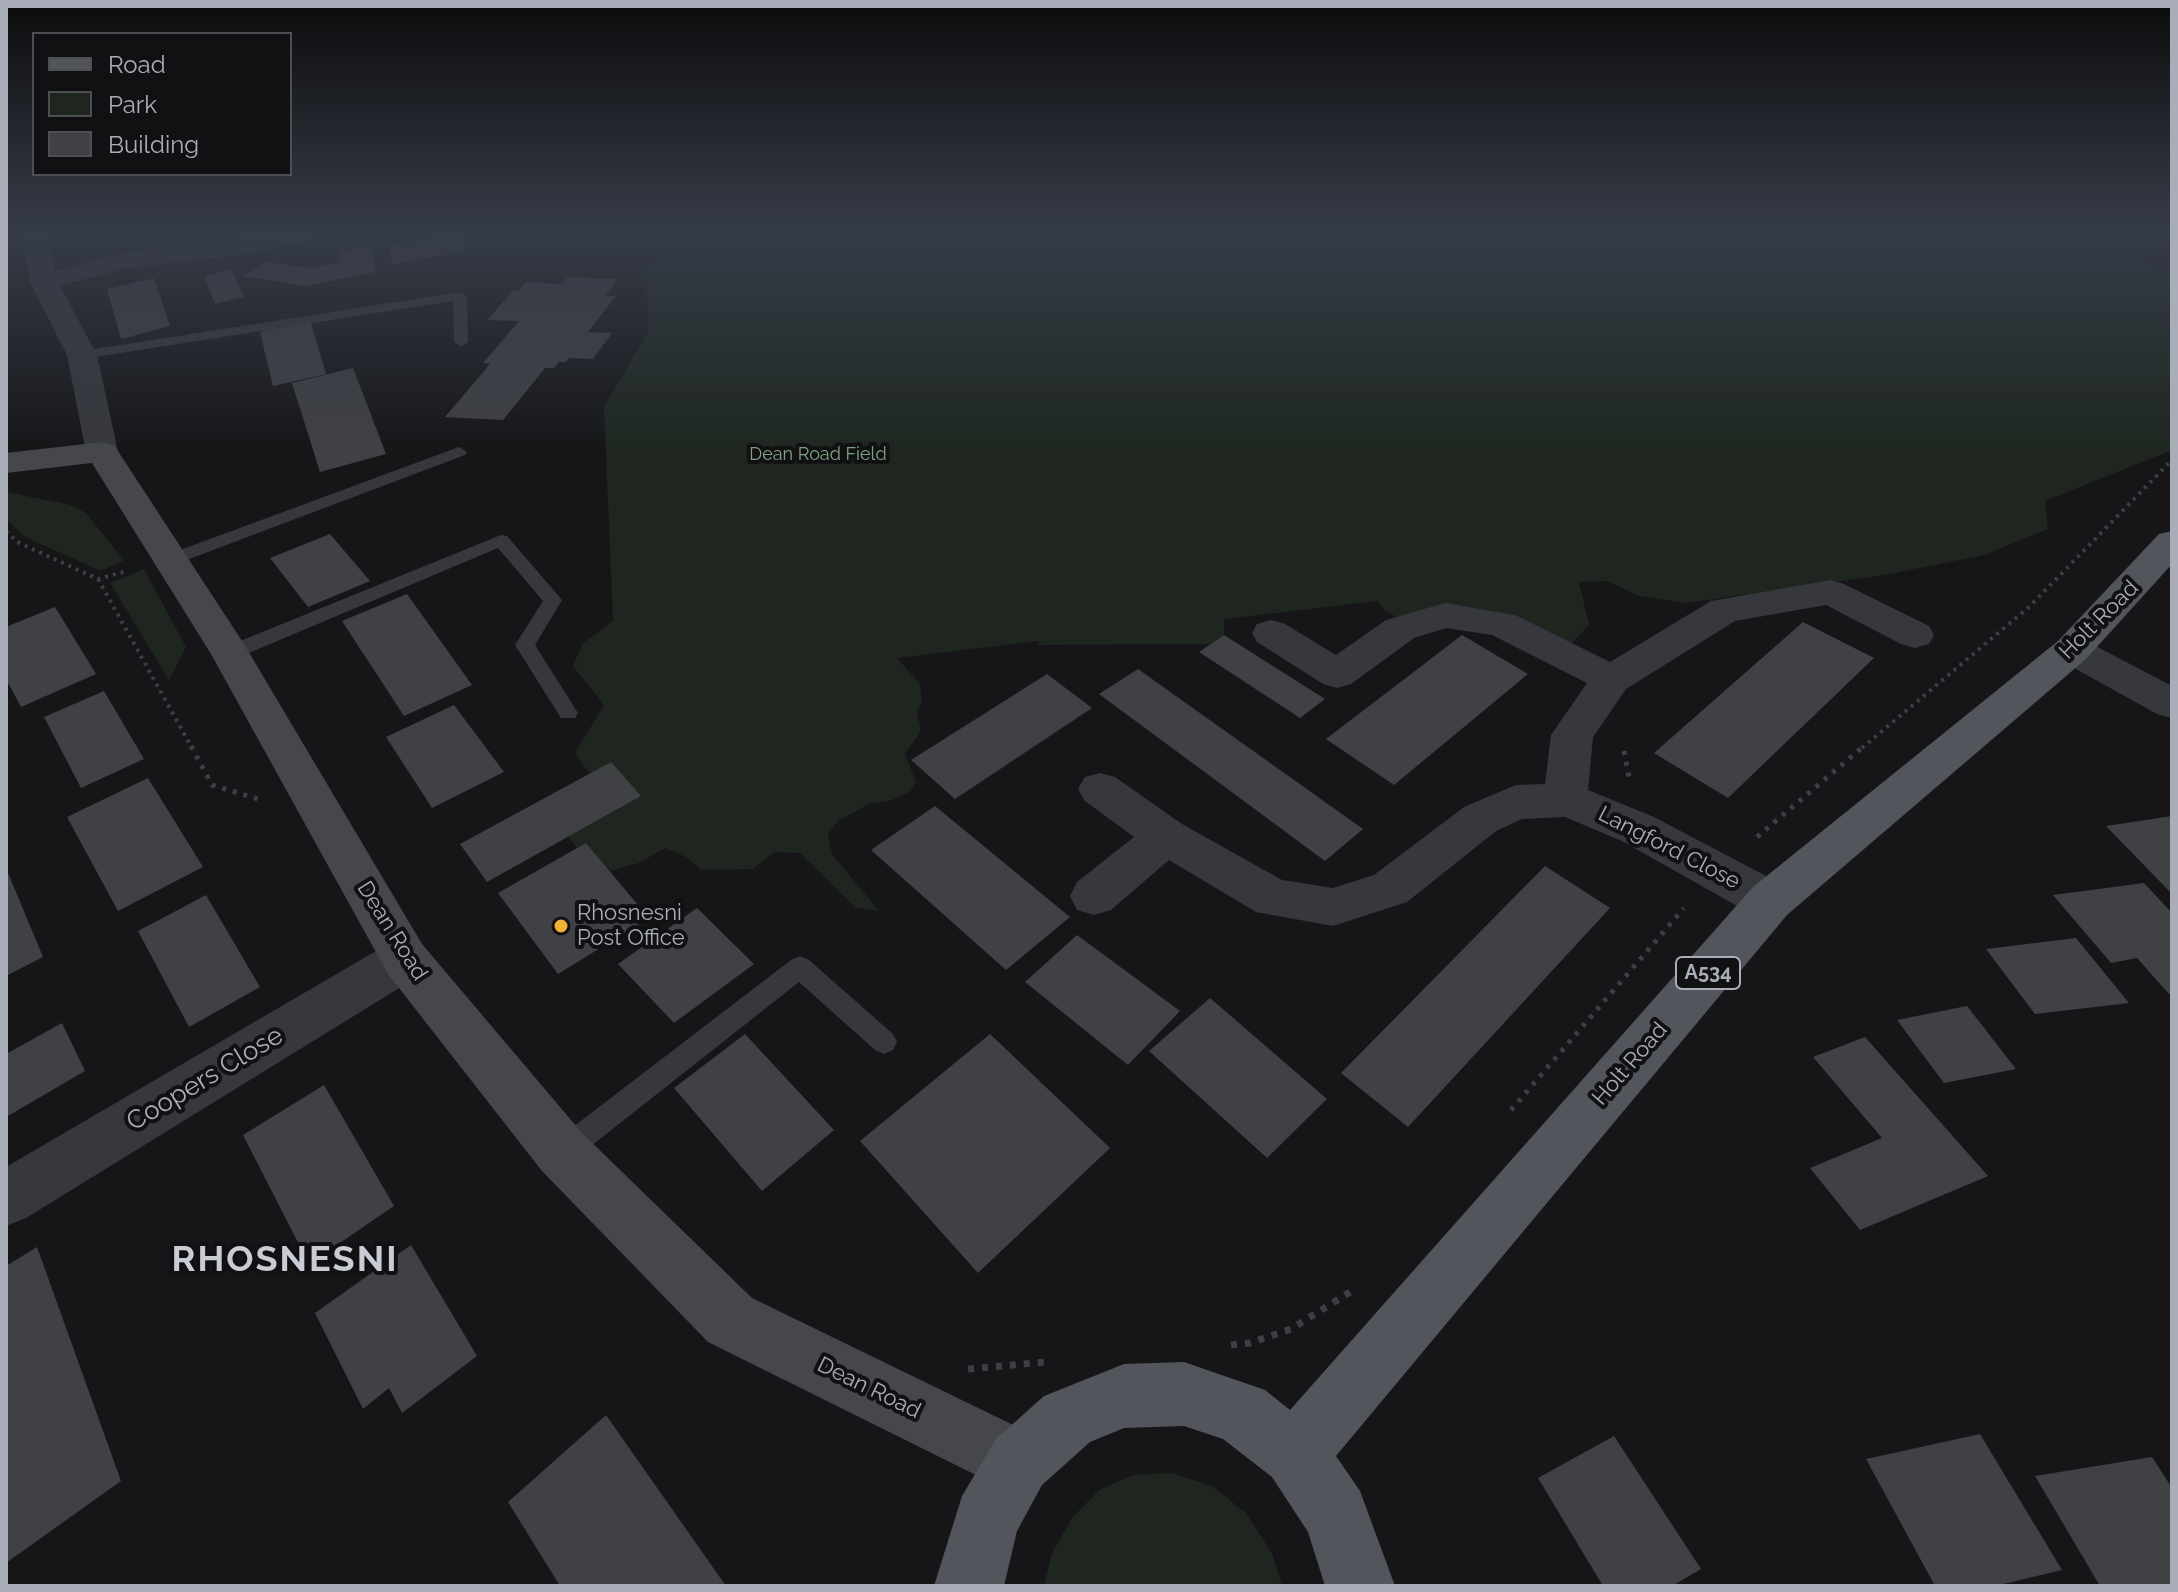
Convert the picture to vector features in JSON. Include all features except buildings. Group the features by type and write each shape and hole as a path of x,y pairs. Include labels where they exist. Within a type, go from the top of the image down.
{"main road":[{"path":"6,463 102,452"},
{"name":"Dean Road","path":"102,452 230,653 405,959 562,1152 730,1320 1019,1462"},
{"name":"Holt Road","path":"1295,1454 1770,901 2072,650 2172,542"},
{"path":"969,1586 986,1520 1019,1462 1067,1419 1124,1396 1184,1394 1242,1413 1295,1454 1336,1515 1360,1586"}],"street":[{"name":"Dean Road","path":"58,308 82,355 102,452"},
{"path":"1565,800 1572,735 1612,679 1724,610 1831,592 1915,635"},
{"path":"1271,633 1337,674 1400,629 1445,615 1501,624 1612,679"},
{"path":"2072,650 2172,704"},
{"name":"Langford Close","path":"1100,789 1166,836 1273,898 1333,907 1390,889 1480,819 1516,802 1565,800 1600,811 1770,901"},
{"path":"1094,896 1166,836"},
{"name":"Coopers Close","path":"6,1198 405,959"}],"lane":[{"path":"82,355 381,308"},
{"path":"460,308 461,342"},
{"path":"170,560 459,452"},
{"path":"230,653 501,540 553,600 525,645 568,713"},
{"path":"562,1152 800,967 884,1042"}],"path":[{"path":"1507,1114 1715,871 2029,607 2172,460"},
{"path":"6,531 17,542 98,579 212,785 325,819"},
{"path":"98,579 170,560"},
{"path":"1219,1346 1250,1343 1291,1329 1362,1284"},
{"path":"955,1370 1048,1361"}],"green space":[{"name":"Dean Road Field","path":"647,308 2172,308 2172,450 2045,501 2048,529 1984,555 1884,575 1686,603 1639,596 1607,581 1579,582 1589,625 1567,648 1399,618 1385,611 1378,601 1224,619 1224,635 1211,644 1037,645 1039,641 897,658 920,684 922,700 917,712 921,731 905,754 916,782 910,792 892,800 869,804 838,821 828,834 832,854 879,911 856,908 800,853 774,852 753,869 701,870 686,857 665,848 639,863 610,871 586,843 577,848 568,837 640,796 590,774 575,753 604,705 573,666 583,643 613,621 604,407 648,332"},
{"path":"6,492 71,505 86,513 124,560 101,571 25,537 6,519"},
{"path":"144,569 186,647 169,680 110,583"},
{"path":"1172,1473 1212,1486 1246,1513 1272,1553 1282,1586 1044,1586 1052,1553 1072,1518 1099,1490 1133,1475"}],"place":[{"name":"Rhosnesni Post Office","path":"561,926"}],"district":[{"name":"RHOSNESNI","path":"285,1260"}]}
